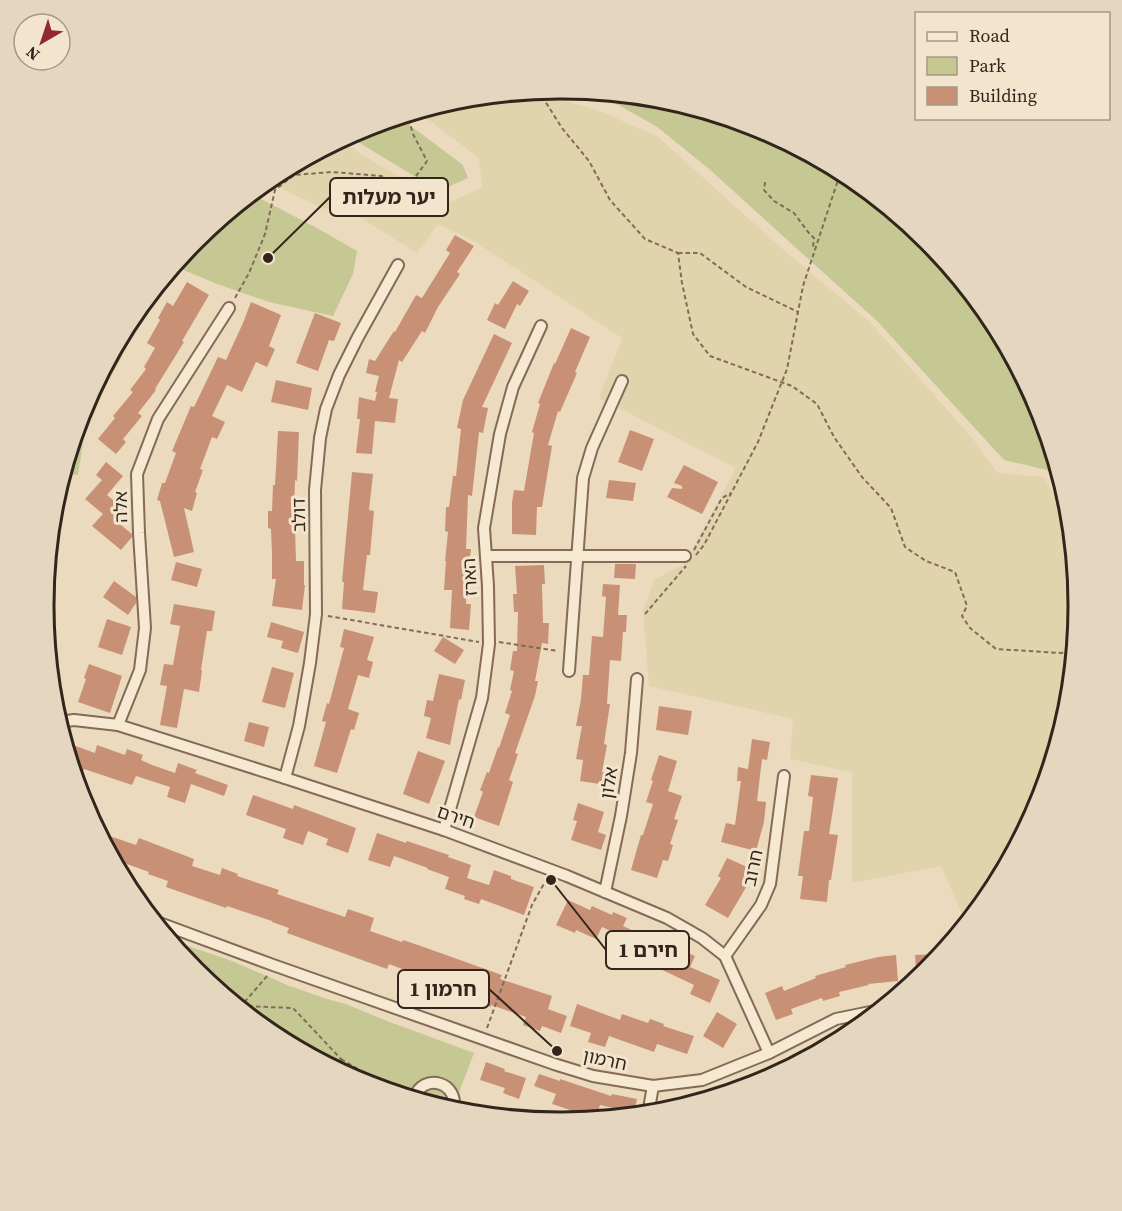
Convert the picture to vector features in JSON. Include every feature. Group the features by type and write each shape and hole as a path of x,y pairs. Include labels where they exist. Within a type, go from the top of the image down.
{"street":[{"name":"דולב","path":"285,778 299,726 316,614 315,490 320,438 326,409 344,366 398,265"},
{"name":"אלה","path":"118,725 140,670 145,628 138,533 137,474 158,419 229,309"},
{"name":"הארז","path":"444,830 482,698 489,642 484,528 500,434 513,387 541,326"},
{"path":"568,670 583,478 592,448 622,381"},
{"path":"486,556 685,556"},
{"name":"אלון","path":"605,891 621,816 631,753 637,679"},
{"name":"חירם","path":"68,721 118,725 444,830 605,891 667,918 702,938 725,956 769,1053"},
{"name":"חרוב","path":"725,956 761,905 770,884 784,776"},
{"name":"חרמון","path":"169,927 593,1076 653,1086 702,1080 769,1053 836,1019 862,1014"},
{"path":"418,1092 425,1085 438,1083 449,1090 454,1101"},
{"path":"650,1105 653,1086"}],"path":[{"path":"544,100 562,128 590,161 610,200 645,240 678,253 700,253 746,287 798,312"},
{"path":"229,309 249,273 265,234 275,190 294,175 332,172 381,176 408,187 427,161 409,122"},
{"path":"645,614 704,545 758,442 787,369 803,286 838,181"},
{"path":"765,182 764,190 768,196 794,213 814,238 815,250"},
{"path":"678,253 693,334 710,356 792,386 817,404 834,437 862,477 891,508 905,547 926,561 955,572 967,606 962,616 970,628 996,649 1066,653"},
{"path":"685,556 689,550 695,550 722,498 732,492"},
{"path":"316,614 570,653"},
{"path":"483,1039 532,905 551,870"},
{"path":"245,1002 272,971 273,965"},
{"path":"251,1007 293,1008 341,1059 361,1071 393,1084"}],"shaded area":[{"path":"564,99 597,110 657,136 787,253 870,322 973,439 998,473 1044,477 1056,499 1064,539 1068,606 1064,672 1051,737 1029,800 1000,859 962,915 941,866 852,883 852,772 790,759 793,719 649,686 643,611 654,580 684,564 736,468 599,398 622,338 475,242 438,224 417,253 353,213 322,208 276,186 308,166 349,146 447,203 482,188 479,158 425,117 495,103"}],"green space":[{"path":"612,102 660,108 724,125 755,137 814,166 843,184 895,224 942,271 983,324 1016,381 1050,471 1004,460 877,321 709,169 656,126"},
{"path":"406,123 463,165 468,178 439,191 357,142"},
{"path":"259,198 357,251 353,274 333,316 269,302 182,269 227,224"},
{"path":"141,322 104,389 84,437 78,475 71,474 93,411 106,381"},
{"path":"183,943 287,985 346,1004 474,1053 456,1101 398,1086 337,1060 279,1027 227,987"}],"building":[{"path":"455,235 474,246 457,272 460,274 438,307 425,333 422,331 402,362 399,360 389,398 398,399 395,423 375,421 372,454 356,453 360,419 357,419 359,397 375,401 377,392 375,392 379,376 366,373 369,359 375,361 416,295 422,298 450,253 446,250"},
{"path":"513,281 529,291 520,306 517,304 505,329 487,320 495,303 498,305"},
{"path":"187,282 209,295 156,390 138,413 142,416 123,439 126,442 116,454 98,439 133,392 130,390 146,369 144,367 155,348 147,343 167,302 173,306"},
{"path":"251,302 281,315 269,346 275,349 267,367 256,362 242,392 227,385 212,416 225,422 217,439 212,437 200,469 203,470 195,492 197,493 192,511 184,508 194,552 174,557 160,501 157,500 162,483 165,483 176,453 172,451 191,406 194,407 218,357 226,360"},
{"path":"315,313 341,323 334,341 329,340 318,371 296,363"},
{"path":"571,328 590,337 575,372 577,373 560,412 558,411 548,445 552,446 542,507 537,507 536,535 512,534 514,490 524,491 534,433 532,432 540,404 538,403"},
{"path":"494,334 512,343 482,407 488,408 483,433 479,432 472,496 468,495 466,549 471,549 466,604 471,604 469,630 450,628 452,590 444,590 448,532 445,531 446,507 449,507 453,476 456,476 461,429 457,428 463,400"},
{"path":"276,380 312,388 308,410 271,402"},
{"path":"630,430 654,439 642,471 618,462"},
{"path":"278,431 299,432 294,511 296,511 296,561 304,561 305,585 302,610 272,606 276,579 272,579 271,529 268,528 268,511 272,511"},
{"path":"106,462 123,476 107,495 126,511 117,522 132,534 121,550 92,526 103,514 85,499 102,480 96,475"},
{"path":"684,465 718,482 702,514 667,497 672,488 682,489 682,486 674,483"},
{"path":"352,472 373,474 369,510 374,511 370,555 367,555 363,590 378,592 375,613 342,609 344,582 342,582"},
{"path":"609,480 636,483 633,501 606,498"},
{"path":"176,562 202,569 197,587 171,580"},
{"path":"615,564 636,564 635,579 614,578"},
{"path":"544,565 543,623 549,623 548,644 542,643 535,681 538,681 535,696 515,753 518,754 509,780 513,782 499,826 474,817 483,792 480,790 499,748 510,715 505,713 512,691 510,690 514,671 510,670 513,651 517,651 518,612 514,612 513,594 517,594 515,566"},
{"path":"114,581 136,597 136,603 128,615 103,597"},
{"path":"603,584 620,585 618,615 627,615 621,661 610,660 607,704 610,704 604,744 607,745 602,772 608,773 606,785 580,781 583,760 576,759 582,726 576,726 583,675 589,675 592,636 603,637 606,597 602,596"},
{"path":"174,604 215,611 212,631 207,631 199,692 184,689 177,728 160,725 167,686 160,685 164,664 173,665 180,626 170,624"},
{"path":"107,619 131,627 122,655 98,647"},
{"path":"271,622 304,632 298,653 281,648 283,641 267,637"},
{"path":"344,629 374,637 367,660 373,662 369,678 358,675 348,709 359,713 354,730 351,729 337,773 314,766 326,722 322,721 344,648 340,647"},
{"path":"443,637 464,650 455,664 434,651"},
{"path":"89,664 122,676 110,713 78,702"},
{"path":"272,667 294,673 285,708 262,702"},
{"path":"439,674 465,680 450,745 426,738 431,718 424,716 427,700 433,701"},
{"path":"659,706 692,711 688,735 656,730"},
{"path":"249,722 269,727 264,747 244,741"},
{"path":"752,739 770,742 767,760 762,759 757,801 766,802 764,822 756,851 721,842 726,823 735,825 741,781 737,781 738,767 748,769"},
{"path":"74,745 95,753 97,745 125,755 127,749 143,755 141,760 152,765 175,773 178,763 197,770 195,773 228,785 224,796 191,784 185,803 167,797 170,787 136,776 132,785 84,769 83,773"},
{"path":"418,751 445,761 429,804 403,794"},
{"path":"659,755 677,761 668,791 682,796 674,819 678,820 670,844 673,845 668,861 663,860 657,878 631,870 653,804 646,802"},
{"path":"811,775 838,778 829,834 838,835 827,902 800,899 803,876 798,876 804,831 809,831 813,797 808,796"},
{"path":"253,795 293,809 294,805 356,828 348,853 326,845 328,839 308,831 303,845 283,838 286,829 246,815"},
{"path":"578,803 604,812 598,832 606,835 601,850 571,840 577,821 573,820"},
{"path":"377,833 449,855 448,857 471,865 467,878 489,885 494,870 534,887 524,915 481,899 479,904 464,899 465,896 445,889 449,877 394,856 390,867 368,860"},
{"path":"109,836 136,845 139,838 194,859 192,866 220,875 222,868 238,874 237,876 279,890 277,894 345,917 348,909 374,918 370,931 402,942 403,940 502,975 500,979 552,996 548,1009 567,1016 561,1033 542,1026 540,1031 523,1025 526,1017 473,1000 433,984 434,981 389,964 387,969 287,933 289,928 272,921 166,887 168,881 148,874 149,872 125,863"},
{"path":"727,858 754,870 728,918 705,905 721,878 718,876"},
{"path":"568,900 590,910 592,906 612,915 613,912 627,918 623,926 651,939 652,935 695,956 690,967 720,980 710,1003 690,994 694,985 618,951 624,937 602,927 596,939 576,930 575,933 556,925"},
{"path":"929,954 916,968 915,955"},
{"path":"896,955 898,981 868,984 839,992 840,996 823,1001 822,998 791,1009 793,1014 776,1020 765,993 782,986 784,991 816,978 815,976 846,967 845,965"},
{"path":"577,1004 620,1020 622,1014 648,1023 650,1019 664,1024 663,1026 694,1036 687,1054 657,1044 654,1052 609,1036 605,1047 588,1042 591,1033 570,1026"},
{"path":"717,1012 737,1024 723,1048 703,1036"},
{"path":"486,1062 526,1078 519,1099 503,1093 505,1088 480,1080"},
{"path":"539,1074 611,1096 612,1094 637,1099 635,1107 617,1109 600,1105 598,1111 575,1112 552,1104 556,1094 534,1086"}],"place":[{"name":"יער מעלות","path":"268,258"},
{"name":"חירם 1","path":"551,880"},
{"name":"חרמון 1","path":"557,1051"}]}
